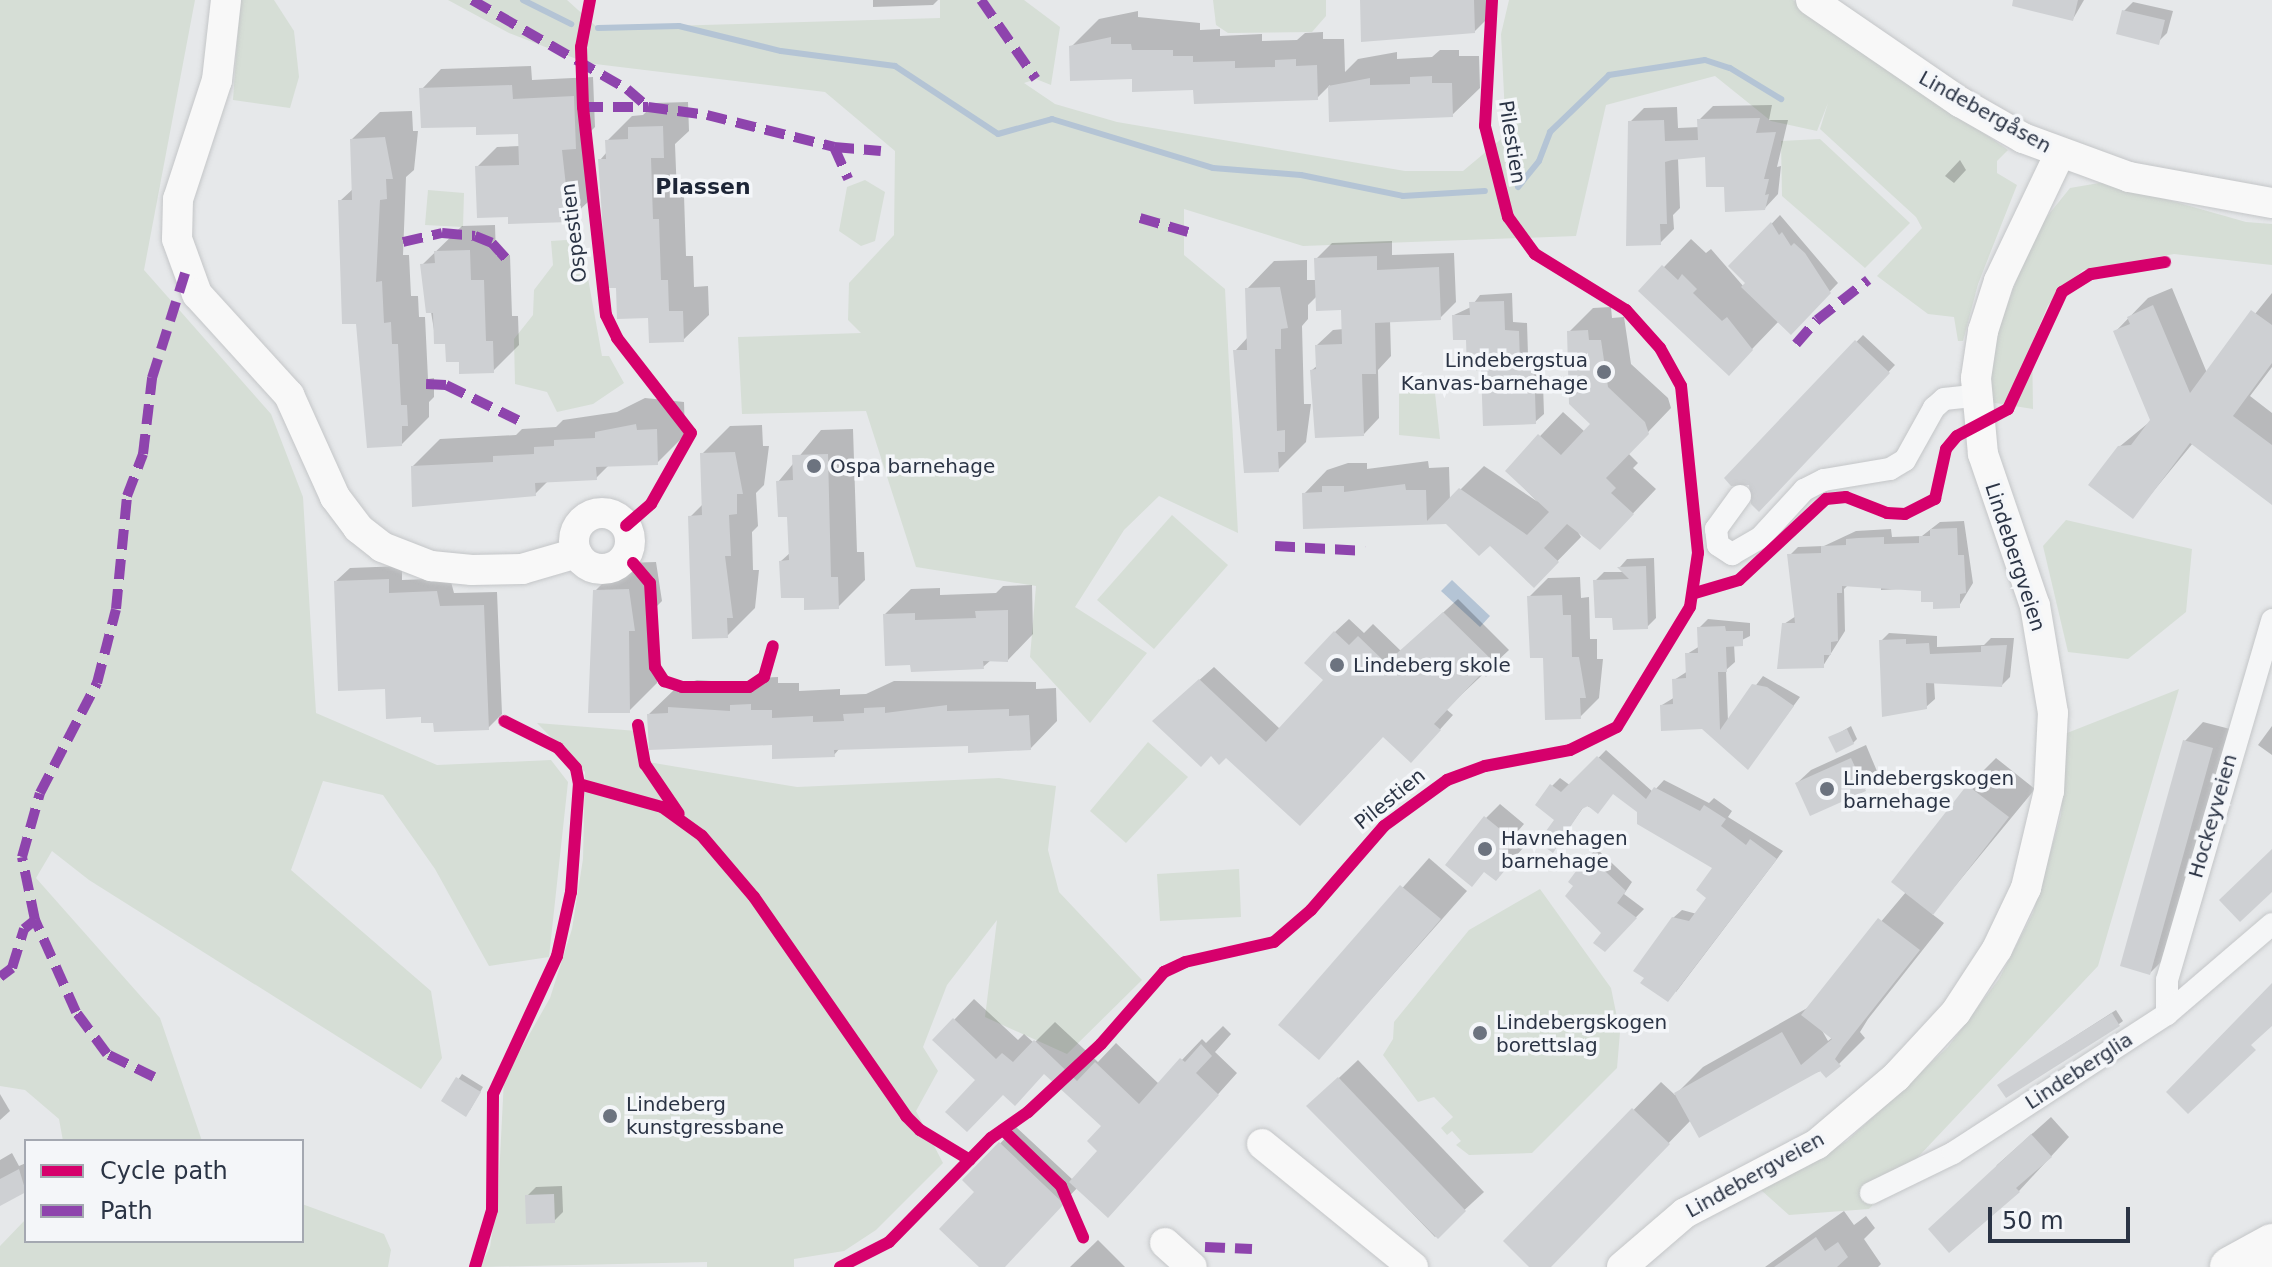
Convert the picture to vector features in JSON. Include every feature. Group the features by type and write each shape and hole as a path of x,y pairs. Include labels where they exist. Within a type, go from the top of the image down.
{"highway":[{"path":"2230,1267 2272,1244"}],"street":[{"path":"226,0 217,80 178,199 177,239 197,294 289,395 335,497 358,528 382,547 431,566 472,570 522,569 577,553"},
{"name":"Lindebergåsen","path":"1811,0 1960,102 2060,153 2161,185 2272,203"},
{"name":"Lindebergveien","path":"1622,1267 1685,1213 1817,1144 1896,1077 1956,1012 1997,949 2026,888 2049,791 2053,713 2040,623 1986,467 1975,396 1989,309 2060,153"},
{"path":"1740,496 1716,529 1718,545 1732,554 1761,537 1804,490 1824,480 1890,469 1905,460 1934,408 1944,399 1975,396"},
{"name":"Hockeyveien","path":"2167,1014 2167,980 2272,620"},
{"name":"Lindeberglia","path":"1871,1193 1953,1153 2167,1014 2272,924"},
{"path":"1262,1144 1413,1267"},
{"path":"1165,1243 1192,1267"}],"shaded area":[{"path":"0,0 195,0 144,270 271,414 303,497 316,713 437,765 551,760 568,782 549,957 489,966 435,869 383,795 323,781 291,870 431,991 442,1058 421,1089 89,880 52,851 36,878 160,1018 201,1139 63,1139 59,1119 25,1090 0,1086"},
{"path":"240,0 274,0 294,31 299,77 290,108 233,100"},
{"path":"448,0 567,0 598,28 940,18 940,0 1024,0 1060,27 1051,85 1036,79 1024,83 1055,104 1117,122 1405,171 1463,171 1506,135 1501,34 1509,0 1793,0 2008,150 1997,161 1997,173 2017,185 1978,284 1963,341 1958,341 1954,317 1928,314 1877,276 1922,228 1916,217 1820,129 1828,103 1817,131 1771,121 1715,76 1606,105 1576,236 1303,246 1184,209 1184,255 1225,289 1238,533 1159,496 1124,530 1075,607 1147,653 1090,723 1030,657 1036,586 916,567 866,411 742,414 738,337 861,333 848,320 849,283 894,235 895,151 825,92 587,63 509,33"},
{"path":"1213,0 1326,0 1326,16 1312,32 1228,33 1216,25"},
{"path":"1820,139 1910,223 1865,268 1782,196 1781,141"},
{"path":"865,180 885,192 875,241 861,246 839,231 847,187"},
{"path":"2105,182 2246,222 2272,224 2272,265 2174,254 2083,270 2048,305 2032,343 2033,409 1989,402 1994,342 2033,234 2070,188"},
{"path":"428,190 464,193 463,227 425,225"},
{"path":"581,239 602,356 609,356 624,383 593,404 557,412 547,392 515,384 514,339 533,315 534,290 553,265 551,241"},
{"path":"1399,392 1435,393 1440,439 1399,435"},
{"path":"1172,515 1228,565 1154,649 1097,600"},
{"path":"2066,520 2192,549 2186,612 2128,659 2068,652 2043,546"},
{"path":"2179,689 2098,966 1869,1209 1789,1215 1761,1190 1847,1141 1948,1047 1999,979 2033,913 2061,815 2067,733"},
{"path":"537,723 637,731 648,762 797,787 999,778 1056,786 1048,850 1059,892 1142,980 1067,1054 985,1017 997,920 947,985 923,1047 938,1071 916,1111 943,1163 876,1230 844,1251 794,1259 794,1267 707,1267 707,1262 480,1267 490,1247 498,1197 504,1079 550,998 572,929 583,859 585,772"},
{"path":"1148,742 1188,777 1126,843 1090,811"},
{"path":"1239,869 1241,917 1160,921 1157,874"},
{"path":"1540,889 1611,988 1620,1032 1617,1068 1532,1153 1469,1155 1456,1145 1461,1141 1452,1131 1447,1135 1441,1128 1453,1117 1434,1097 1418,1102 1383,1055 1393,1039 1394,1022 1469,930"},
{"path":"304,1205 384,1234 391,1250 388,1267 0,1267 0,1246 24,1221 24,1243 304,1243"}],"water":[{"path":"1452,580 1490,616 1480,627 1441,591"}],"building":[{"path":"1360,0 1474,0 1475,33 1361,42"},
{"path":"2013,0 2078,0 2073,21 2012,6"},
{"path":"2122,10 2165,20 2159,45 2116,34"},
{"path":"1111,37 1111,44 1131,44 1132,50 1173,50 1173,56 1193,56 1193,62 1235,61 1235,68 1275,67 1275,60 1296,59 1296,66 1317,65 1318,100 1194,104 1193,90 1132,92 1132,79 1070,81 1069,46"},
{"path":"1432,76 1432,83 1452,83 1453,117 1329,122 1328,86 1370,78 1370,85 1410,84 1410,77"},
{"path":"512,85 513,99 574,96 576,149 562,150 570,222 508,224 508,217 477,218 475,166 519,165 518,134 476,135 476,127 421,128 419,88"},
{"path":"1760,118 1756,133 1776,132 1764,179 1769,179 1765,210 1725,212 1724,187 1706,187 1705,157 1672,160 1665,162 1667,224 1660,224 1661,245 1626,246 1628,121 1664,120 1665,141 1698,140 1697,119"},
{"path":"663,126 664,158 651,158 653,219 659,219 661,280 668,280 669,311 683,311 684,342 649,343 648,318 617,319 616,288 607,288 598,159 606,159 605,140 628,139 628,127"},
{"path":"385,137 393,179 386,179 387,199 380,200 376,282 382,281 384,323 391,322 392,344 398,344 401,405 407,405 408,426 402,426 402,446 367,448 356,324 342,324 338,200 352,200 350,139"},
{"path":"1771,222 1791,246 1794,243 1805,253 1831,293 1791,335 1741,287 1745,283 1728,266"},
{"path":"470,250 471,280 484,280 486,341 493,341 494,373 459,374 459,362 446,362 445,344 434,344 433,313 426,313 420,264 435,263 434,251"},
{"path":"1377,256 1377,270 1439,267 1441,320 1375,323 1376,374 1362,374 1364,436 1315,438 1310,370 1316,369 1315,345 1342,344 1341,310 1316,311 1314,258"},
{"path":"1662,265 1678,280 1682,274 1697,289 1693,293 1722,321 1727,317 1753,350 1729,376 1638,291"},
{"path":"1280,287 1288,328 1281,329 1281,349 1275,349 1277,431 1285,430 1285,452 1278,452 1279,472 1244,473 1233,350 1247,350 1245,288"},
{"path":"1504,301 1505,330 1519,331 1520,363 1534,362 1536,424 1483,426 1481,370 1467,371 1466,340 1453,340 1452,315 1470,315 1469,302"},
{"path":"2153,305 2190,393 2251,310 2272,325 2272,363 2233,416 2272,445 2272,505 2190,443 2133,519 2088,485 2118,446 2131,445 2150,420 2113,331 2130,324 2127,317"},
{"path":"1588,330 1589,340 1601,340 1608,387 1645,422 1649,434 1606,478 1616,488 1611,493 1634,514 1600,550 1567,524 1544,548 1559,562 1534,588 1490,546 1479,556 1446,524 1303,529 1302,493 1322,492 1322,486 1344,486 1344,492 1405,484 1406,490 1426,490 1427,521 1459,488 1527,535 1549,512 1505,471 1538,434 1561,455 1590,424 1569,404 1567,331"},
{"path":"1855,340 1890,373 1759,512 1751,504 1749,485 1731,486 1724,478"},
{"path":"636,424 637,430 657,429 658,465 596,467 597,480 535,483 536,496 412,507 411,466 493,462 493,456 534,454 534,447 554,446 554,440 595,438 595,432"},
{"path":"735,452 743,494 737,494 737,514 729,515 731,556 725,556 733,618 727,618 728,638 692,639 688,516 702,515 700,453"},
{"path":"828,454 831,577 838,577 839,609 804,610 804,598 781,598 779,561 789,560 787,517 778,517 776,481 793,480 792,455"},
{"path":"1957,528 1958,555 1964,555 1966,593 1960,594 1960,608 1933,609 1933,602 1921,602 1921,591 1842,586 1842,593 1837,593 1838,641 1831,642 1831,655 1824,655 1824,668 1777,669 1782,623 1795,623 1787,554 1821,553 1821,546 1846,545 1846,539 1858,538 1884,537 1884,544 1919,543 1919,536 1930,536 1930,529"},
{"path":"1646,566 1648,629 1613,630 1612,618 1595,618 1593,580 1629,579 1617,567"},
{"path":"389,579 389,593 437,591 440,606 484,605 489,730 434,732 433,723 421,723 421,717 386,719 385,689 338,691 334,581"},
{"path":"629,589 635,631 629,631 630,713 588,713 593,590"},
{"path":"1562,595 1563,615 1571,615 1572,657 1579,657 1586,698 1580,698 1581,719 1545,720 1543,658 1530,658 1527,596"},
{"path":"1008,610 1008,662 983,661 984,669 911,672 910,665 885,666 883,614 915,613 915,620 976,618 975,611"},
{"path":"1443,612 1497,665 1486,677 1482,673 1434,724 1441,730 1411,763 1383,737 1300,826 1226,758 1219,765 1211,756 1201,767 1152,721 1199,679 1266,742 1323,680 1304,663 1334,631 1349,645 1358,636 1386,663"},
{"path":"1725,626 1726,631 1743,631 1743,646 1726,647 1727,672 1718,672 1720,730 1752,684 1767,687 1794,706 1748,770 1702,729 1661,731 1660,705 1673,704 1672,679 1686,678 1685,653 1698,653 1697,627"},
{"path":"1906,639 1906,644 1929,643 1930,654 1981,652 1981,646 2007,645 2002,687 1926,683 1927,709 1882,717 1879,640"},
{"path":"751,704 751,710 772,710 772,718 813,716 813,722 844,721 843,714 864,713 864,708 885,707 885,713 947,705 947,711 1009,709 1009,716 1029,715 1031,750 968,753 968,746 834,750 835,757 772,759 772,745 649,750 647,714 668,713 668,707 730,711 730,705"},
{"path":"1847,729 1854,744 1836,753 1828,737"},
{"path":"2183,740 2213,748 2150,975 2120,966"},
{"path":"1597,756 1646,799 1654,787 1700,811 1704,805 1726,819 1721,826 1746,845 1750,839 1777,859 1668,1002 1640,983 1644,978 1633,971 1672,917 1689,921 1706,898 1696,890 1712,868 1637,824 1637,812 1613,794 1598,814 1588,806 1582,809 1553,853 1538,842 1554,820 1535,805 1550,784 1561,792"},
{"path":"1851,758 1866,791 1810,816 1795,783"},
{"path":"1967,785 2009,817 1933,915 1891,882"},
{"path":"1484,816 1511,838 1499,854 1511,863 1496,881 1484,872 1472,887 1445,865"},
{"path":"2272,849 2272,892 2240,922 2219,900"},
{"path":"1588,855 1626,891 1617,903 1637,918 1605,952 1593,943 1601,933 1565,896 1573,886 1568,882"},
{"path":"1400,885 1441,919 1319,1060 1278,1025"},
{"path":"1878,918 1920,950 1843,1047 1835,1059 1841,1066 1826,1078 1820,1071 1699,1138 1674,1093 1782,1032 1801,1065 1832,1039 1801,1015"},
{"path":"2272,983 2272,1026 2251,1045 2256,1050 2188,1114 2166,1092"},
{"path":"2112,1013 2120,1026 2006,1098 1997,1085"},
{"path":"953,1018 996,1059 1002,1053 1013,1062 1034,1040 1077,1081 1095,1062 1139,1104 1180,1058 1185,1062 1201,1044 1212,1056 1196,1073 1219,1095 1108,1218 1069,1182 1097,1151 1087,1141 1101,1126 1044,1074 1015,1106 1003,1095 967,1132 945,1112 975,1080 932,1040"},
{"path":"456,1077 481,1092 466,1117 441,1101"},
{"path":"1338,1077 1466,1211 1438,1239 1306,1106"},
{"path":"1632,1108 1670,1144 1551,1267 1529,1267 1503,1241"},
{"path":"2031,1134 2052,1157 2016,1188 2020,1192 1949,1253 1928,1229"},
{"path":"999,1142 1064,1204 1005,1267 979,1267 939,1229 974,1192 962,1180"},
{"path":"19,1169 24,1193 0,1206 0,1179"},
{"path":"554,1194 555,1223 526,1224 525,1195"},
{"path":"1816,1237 1825,1251 1838,1242 1848,1257 1837,1267 1774,1267"}],"waterway":[{"path":"523,0 571,24"},
{"path":"598,28 679,26 781,51 895,66 998,134 1052,119 1213,168 1301,175 1403,196 1485,191"},
{"path":"1518,187 1539,161 1550,132 1609,75 1705,60 1730,68 1781,99"}],"marked path":[{"path":"472,0 627,89 648,107"},
{"path":"981,0 1036,79"},
{"path":"583,107 648,107 707,115 834,147 881,151"},
{"path":"834,147 848,179"},
{"path":"1140,218 1188,232"},
{"path":"403,242 442,233 475,236 492,243 509,262"},
{"path":"154,1077 107,1054 76,1012 35,920 22,857 40,793 97,683 116,609 127,496 143,454 152,378 186,270"},
{"path":"1796,344 1817,320 1868,280"},
{"path":"426,384 446,385 524,423"},
{"path":"1275,546 1365,551"},
{"path":"0,977 12,968 24,929 35,920"},
{"path":"1205,1247 1252,1249"}],"cycle path":[{"name":"Ospestien","path":"590,0 581,47 583,107 606,315 617,338 691,433 651,504 626,526"},
{"name":"Pilestien","path":"840,1267 889,1242 991,1138 1028,1112 1101,1044 1164,972 1185,962 1274,942 1311,910 1384,826 1447,780 1485,766 1570,750 1617,727 1690,607 1698,553 1681,386 1660,348 1626,310 1535,254 1508,217 1485,126 1492,0"},
{"path":"1695,593 1739,580 1826,499 1846,497 1887,513 1905,514 1935,499 1946,449 1957,436 2008,409 2062,292 2091,274 2165,262"},
{"path":"633,563 650,583 655,667 664,681 682,687 749,687 764,677 773,646"},
{"path":"475,1267 492,1210 493,1094 557,956 571,892 579,784 576,768 558,748 504,721"},
{"path":"638,725 645,764 679,814"},
{"path":"579,784 662,807 702,836 754,897 906,1116 920,1130 970,1160"},
{"path":"1003,1130 1061,1186 1083,1237"}],"place":[{"name":"Lindebergstua Kanvas-barnehage","path":"1604,372"},
{"name":"Ospa barnehage","path":"814,466"},
{"name":"Lindeberg skole","path":"1337,665"},
{"name":"Lindebergskogen barnehage","path":"1827,789"},
{"name":"Havnehagen barnehage","path":"1485,849"},
{"name":"Lindebergskogen borettslag","path":"1480,1033"},
{"name":"Lindeberg kunstgressbane","path":"610,1116"}],"district":[{"name":"Plassen","path":"703,187"}]}
